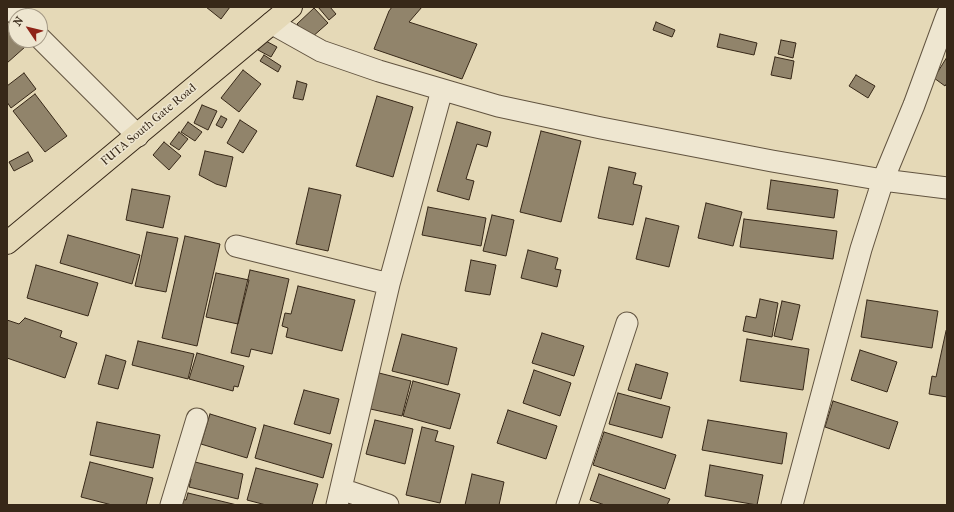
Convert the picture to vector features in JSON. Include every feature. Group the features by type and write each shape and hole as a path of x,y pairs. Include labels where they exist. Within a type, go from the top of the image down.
{"main road":[{"name":"FUTA South Gate Road","path":"7,243 138,136 291,7"}],"street":[{"path":"792,505 859,257 884,180 947,15"},
{"path":"271,23 321,51 442,90 498,106 601,128 884,180 947,188"},
{"path":"48,46 138,136"},
{"path":"388,505 339,497 389,284 442,90"},
{"path":"236,246 389,284"},
{"path":"567,505 627,323"},
{"path":"172,505 197,419"}],"building":[{"path":"206,7 230,7 221,19"},
{"path":"318,7 330,7 336,14 329,20"},
{"path":"392,7 422,7 409,22 477,44 462,79 374,49"},
{"path":"314,8 328,23 311,38 297,24"},
{"path":"656,22 675,30 672,37 653,30"},
{"path":"7,26 8,48 24,48 7,63"},
{"path":"720,34 757,43 754,55 717,47"},
{"path":"264,40 277,47 271,57 258,50"},
{"path":"781,40 796,43 793,58 778,54"},
{"path":"264,55 281,66 278,72 260,61"},
{"path":"775,57 794,61 791,79 771,75"},
{"path":"947,57 947,83 945,86 934,78"},
{"path":"243,70 261,84 239,112 221,98"},
{"path":"24,73 36,89 11,108 7,102 7,86"},
{"path":"856,75 875,86 868,98 849,86"},
{"path":"297,81 307,84 303,100 293,98"},
{"path":"35,94 67,136 45,152 13,111"},
{"path":"377,96 413,107 393,177 356,166"},
{"path":"202,105 217,111 208,130 194,123"},
{"path":"221,116 227,119 222,128 216,125"},
{"path":"240,120 257,131 243,153 227,143"},
{"path":"188,122 202,132 195,141 181,132"},
{"path":"457,122 491,132 487,147 477,144 466,179 474,181 469,200 437,191"},
{"path":"541,131 581,141 561,222 520,212"},
{"path":"179,132 188,139 179,150 170,144"},
{"path":"164,142 181,156 169,170 153,155"},
{"path":"205,151 233,157 226,187 216,184 199,175"},
{"path":"28,152 33,161 14,171 9,162"},
{"path":"609,167 636,173 633,184 642,186 633,225 598,218"},
{"path":"771,180 838,190 834,218 767,209"},
{"path":"309,188 341,195 328,251 296,244"},
{"path":"132,189 170,196 163,228 126,220"},
{"path":"706,203 742,212 733,246 698,238"},
{"path":"428,207 486,218 481,246 422,235"},
{"path":"492,215 514,220 506,256 483,251"},
{"path":"646,218 679,226 669,267 636,259"},
{"path":"744,219 837,231 833,259 740,247"},
{"path":"147,232 178,238 166,292 135,286"},
{"path":"68,235 140,255 132,284 60,263"},
{"path":"185,236 220,244 197,346 162,338"},
{"path":"528,250 558,258 555,269 561,270 557,287 521,278"},
{"path":"471,260 496,265 490,295 465,291"},
{"path":"36,265 98,283 88,316 27,298"},
{"path":"250,270 289,279 272,354 251,349 249,357 231,353"},
{"path":"216,273 249,280 238,324 206,317"},
{"path":"298,286 355,300 342,351 286,337 288,328 282,326 285,313 291,314"},
{"path":"760,299 778,303 772,337 743,331 746,316 756,318"},
{"path":"867,300 938,311 932,348 861,337"},
{"path":"782,301 800,305 792,340 774,336"},
{"path":"25,318 62,331 60,337 77,343 65,378 7,358 7,320 19,324"},
{"path":"946,331 947,397 929,394 932,376 936,377"},
{"path":"542,333 584,346 574,376 532,363"},
{"path":"402,334 457,348 448,385 392,371"},
{"path":"747,339 809,349 803,390 740,381"},
{"path":"138,341 194,354 188,379 132,365"},
{"path":"860,350 897,362 887,392 851,380"},
{"path":"197,353 244,366 238,387 234,386 233,391 189,379"},
{"path":"106,355 126,361 118,389 98,384"},
{"path":"636,364 668,373 661,399 628,390"},
{"path":"534,370 571,383 560,416 523,403"},
{"path":"375,372 411,381 402,416 366,408"},
{"path":"413,381 460,394 450,429 403,416"},
{"path":"304,390 339,399 330,434 294,424"},
{"path":"618,393 670,407 662,438 609,424"},
{"path":"833,401 898,422 889,449 825,427"},
{"path":"508,410 557,426 546,459 497,443"},
{"path":"210,414 256,428 247,458 201,444"},
{"path":"375,420 413,429 405,464 366,454"},
{"path":"708,420 787,433 782,464 702,450"},
{"path":"97,422 160,435 153,468 90,455"},
{"path":"264,425 332,444 323,478 255,458"},
{"path":"422,427 438,431 435,441 454,446 440,503 406,495"},
{"path":"604,432 676,455 665,489 593,465"},
{"path":"90,462 153,478 146,505 112,505 81,497"},
{"path":"195,462 243,474 238,499 189,487 191,479 186,478 188,468 192,471"},
{"path":"710,465 763,475 757,505 705,496"},
{"path":"256,468 318,484 312,505 266,505 247,500"},
{"path":"472,474 504,482 499,505 465,505"},
{"path":"599,474 670,499 667,505 605,505 590,500"},
{"path":"188,493 237,505 180,505 182,499 186,500"}]}
